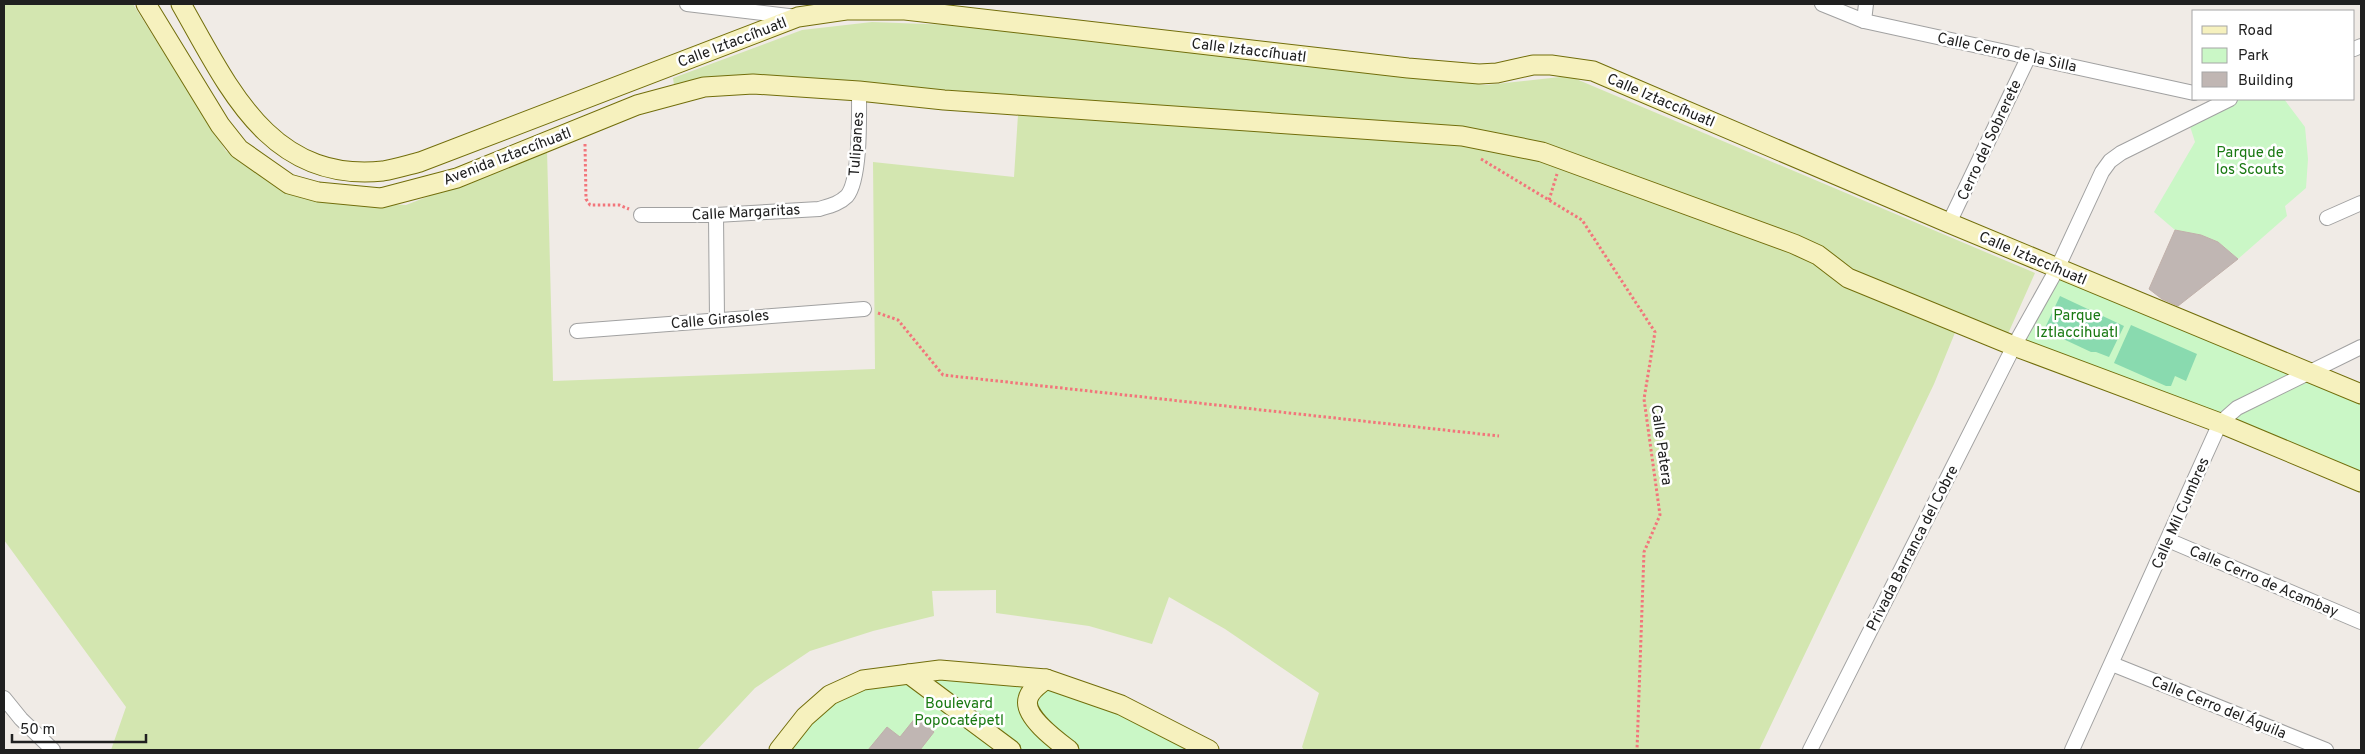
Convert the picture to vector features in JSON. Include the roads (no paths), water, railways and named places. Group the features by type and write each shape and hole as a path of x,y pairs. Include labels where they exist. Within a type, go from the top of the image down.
{"street":[{"name":"Avenida Iztaccíhuatl","path":"146,4 220,125 239,149 289,184 311,190 350,196 381,198 456,178 637,104 704,87 753,84 1462,136 1542,152 1807,249 1848,278 2014,346"},
{"name":"Calle Iztaccíhuatl","path":"181,4 233,95 256,123 284,148 307,162 334,170 359,172 384,171 420,162 798,17 846,10 972,11 1408,68 1479,74 1497,73 1533,65 1551,65 1593,71 2057,269 2361,394"},
{"path":"687,4 798,17"},
{"name":"Calle Cerro de la Silla","path":"1822,4 1864,21 2192,92"},
{"path":"1864,21 1866,4"},
{"name":"Cerro del Sobrerete","path":"1949,223 2029,56"},
{"name":"Tulipanes","path":"847,196 854,182 858,139 859,91"},
{"name":"Privada Barranca del Cobre","path":"1810,750 2014,346 2057,269 2102,172 2110,160 2121,153 2225,100"},
{"name":"Calle Margaritas","path":"641,215 716,216 818,208 834,205 847,196"},
{"path":"2327,218 2361,203"},
{"path":"716,216 717,319"},
{"name":"Calle Girasoles","path":"576,331 864,308"},
{"path":"2014,346 2220,423 2361,482"},
{"name":"Calle Mil Cumbres","path":"2072,750 2220,423 2237,408 2361,347"},
{"name":"Calle Cerro de Acambay","path":"2168,540 2361,622"},
{"name":"Calle Cerro del Águila","path":"2112,664 2326,750"},
{"path":"779,750 805,717 830,695 863,680 940,670 1046,679 1121,705 1209,750"},
{"path":"909,674 1011,750"},
{"path":"1046,679 1032,691 1027,701 1030,715 1069,750"},
{"path":"4,698 20,720 53,750"}],"park label":[{"name":"Parque de los Scouts","path":"2250,160"},
{"name":"Parque Iztlaccihuatl","path":"2077,324"},
{"name":"Boulevard Popocatépetl","path":"959,712"}]}
